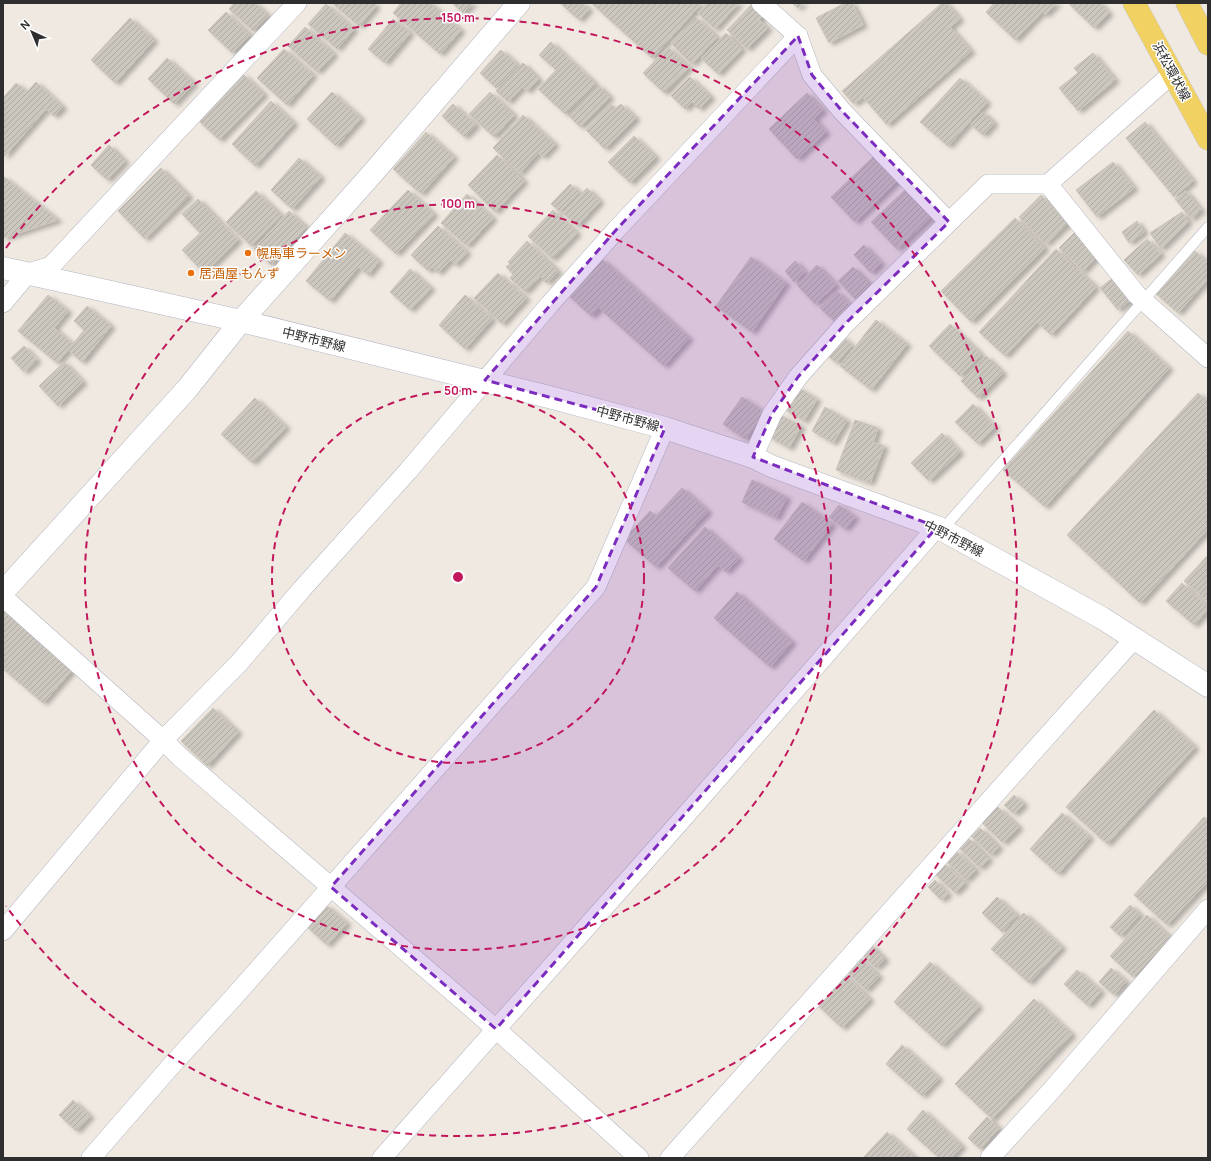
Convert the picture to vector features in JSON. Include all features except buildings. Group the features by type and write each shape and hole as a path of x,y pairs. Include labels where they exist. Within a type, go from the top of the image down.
{"main road":[{"path":"3,592 187,388 241,321 372,174 519,3"},
{"name":"浜松環状線","path":"1134,3 1208,139"},
{"path":"1187,3 1208,44"},
{"name":"中野市野線","path":"3,268 241,321 485,380 665,428 754,457 771,466 939,528 1102,618 1208,686"}],"street":[{"path":"3,302 28,273 51,266 297,3"},
{"path":"761,3 798,36 812,75 842,111 949,222"},
{"path":"3,931 163,740 239,663 302,589 408,471 616,230 798,36"},
{"path":"754,457 772,414 798,377 846,322 988,184 1048,184 1173,73"},
{"path":"1048,184 1143,301 1208,358"},
{"path":"91,1158 596,587 665,428"},
{"path":"382,1158 939,528"},
{"path":"3,597 163,740 180,757 496,1029 639,1158"},
{"path":"670,1158 1134,639"},
{"path":"990,1158 1050,1092 1208,909"}],"lane":[{"path":"939,528 1208,227"}],"highlighted area":[{"path":"798,36 812,75 842,111 949,222 846,323 798,377 772,414 753,457 937,527 496,1029 331,887 596,587 665,428 485,380 616,230"}],"place":[{"name":"幌馬車ラーメン","path":"248,253"},
{"name":"居酒屋 もんず","path":"191,273"}]}
